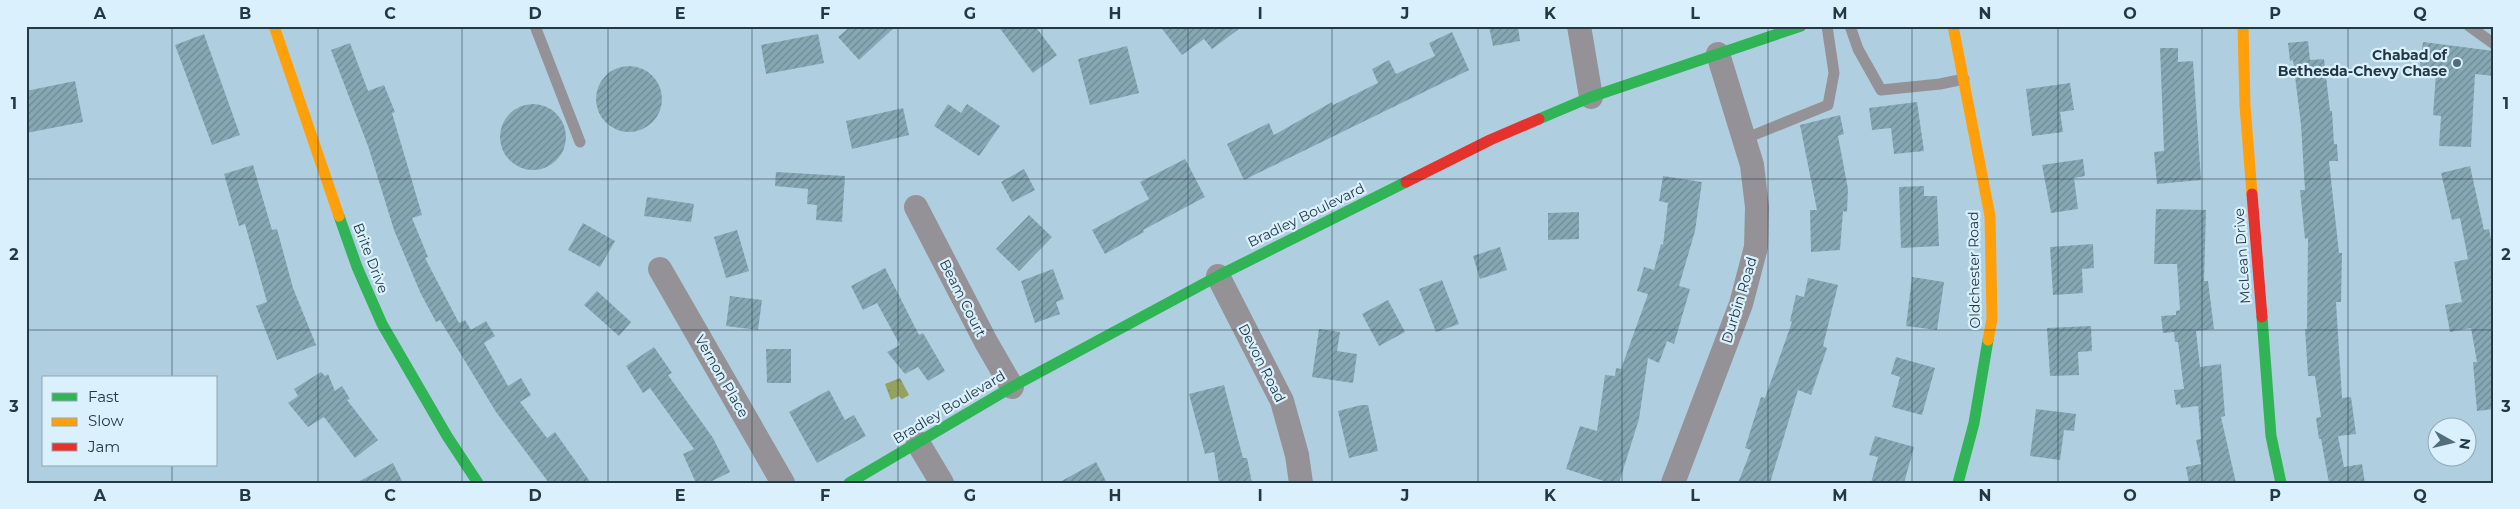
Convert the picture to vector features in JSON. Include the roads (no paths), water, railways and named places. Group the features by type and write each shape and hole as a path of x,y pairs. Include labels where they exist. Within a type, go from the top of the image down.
{"street":[{"name":"Brite Drive","path":"274,26 357,267 382,324 447,436 478,483"},
{"path":"1579,26 1591,97"},
{"name":"Bradley Boulevard","path":"849,483 1012,387 1218,276 1490,140 1591,97 1801,26"},
{"name":"Oldchester Road","path":"1953,26 1990,216 1992,319 1974,423 1958,483"},
{"name":"McLean Drive","path":"2242,26 2245,106 2271,436 2281,483"},
{"name":"Durbin Road","path":"1674,483 1741,304 1756,247 1757,207 1752,165 1718,54"},
{"name":"Beam Court","path":"916,207 986,342 1012,387"},
{"name":"Vernon Place","path":"660,269 783,483"},
{"name":"Devon Road","path":"1218,276 1282,401 1297,455 1301,483"},
{"path":"918,443 942,483"}],"lane":[{"path":"535,26 580,142"},
{"path":"1744,139 1828,105 1834,72 1827,26"},
{"path":"1850,26 1858,49 1881,90 1964,78"},
{"path":"2469,26 2494,44"}],"water":[{"path":"900,378 909,395 902,399 899,396 891,400 885,384"}],"place":[{"name":"Chabad of Bethesda-Chevy Chase","path":"2457,63"}]}
